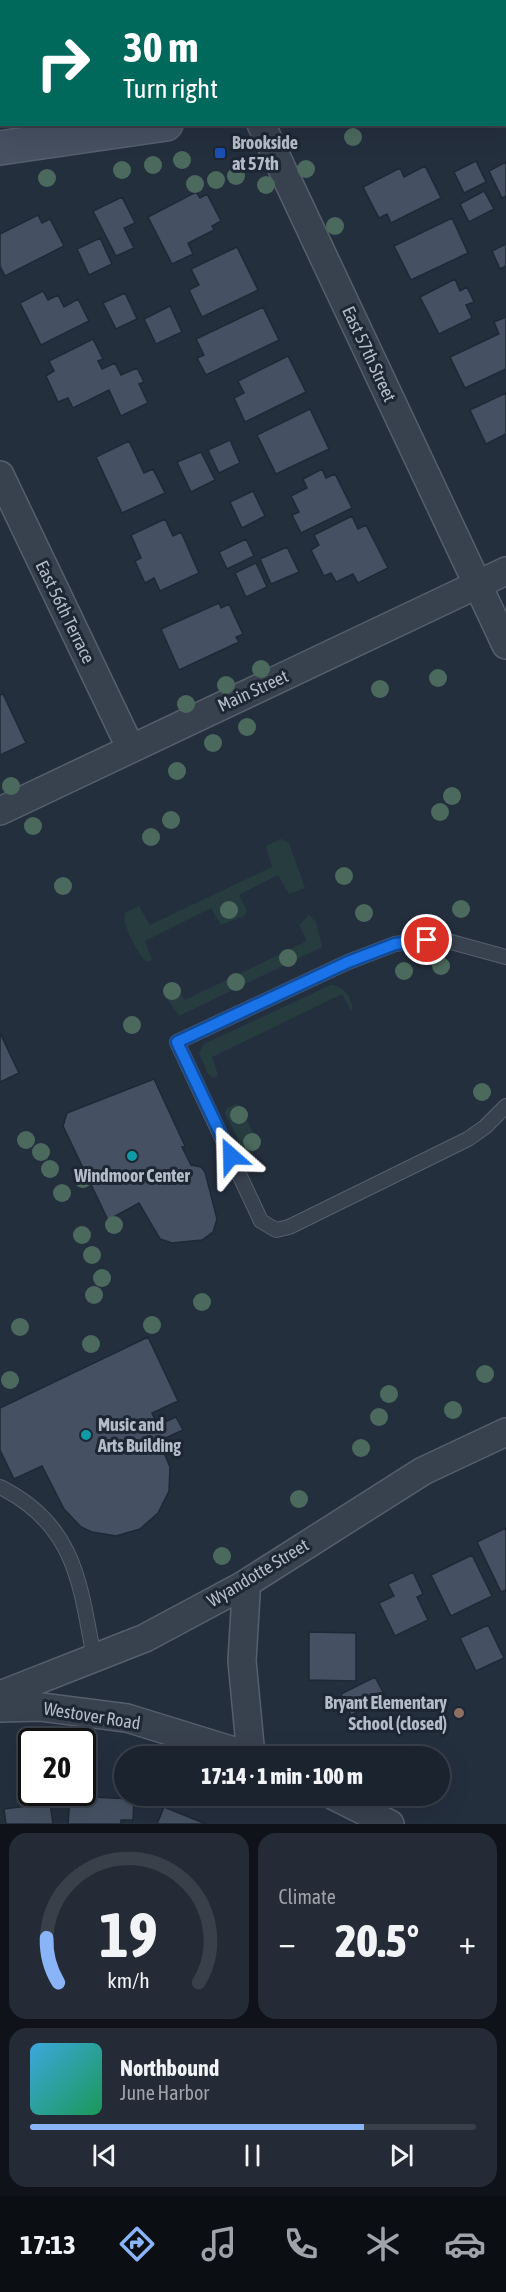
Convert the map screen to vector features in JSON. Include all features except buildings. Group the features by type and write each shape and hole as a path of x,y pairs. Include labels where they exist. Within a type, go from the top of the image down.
{"main road":[{"path":"0,148 152,126"}],"street":[{"name":"East 57th Street","path":"262,126 506,645"},
{"name":"East 56th Terrace","path":"0,475 131,748"},
{"name":"Main Street","path":"0,811 506,571"},
{"name":"Wyandotte Street","path":"0,1695 145,1638 242,1586 423,1471 506,1431"},
{"name":"Westover Road","path":"242,1586 246,1594 242,1661 250,1746"},
{"name":"Westover Road","path":"0,1708 41,1707 127,1718 218,1746"},
{"path":"354,1806 390,1824"}],"lane":[{"path":"506,957 451,942 427,940 395,944 348,962 177,1042 261,1221 268,1227 284,1230 468,1139 486,1127 506,1106"},
{"path":"0,1487 34,1510 61,1538 69,1551 80,1588 94,1658"}],"green space":[{"path":"281,839 289,843 305,888 289,894 278,875 239,895 247,911 244,916 221,925 211,908 145,941 152,960 147,962 143,958 125,924 125,913 139,906 150,925 272,867 266,846"},
{"path":"309,915 316,922 322,947 179,1016 165,996 165,985 174,983 185,1000 307,941 299,925"},
{"path":"331,985 346,993 353,1010 350,1009 342,994 212,1057 218,1075 214,1078 208,1074 199,1053 204,1044"},
{"path":"236,1104 240,1106 259,1145 257,1150 249,1153 244,1152 225,1113 227,1108"}],"place":[{"name":"Brookside at 57th","path":"220,153"},
{"name":"Windmoor Center","path":"132,1156"},
{"name":"Music and Arts Building","path":"86,1435"},
{"name":"Bryant Elementary School (closed)","path":"459,1713"}],"route":[{"path":"231,1156 177,1042 382,948 427,940"}]}
